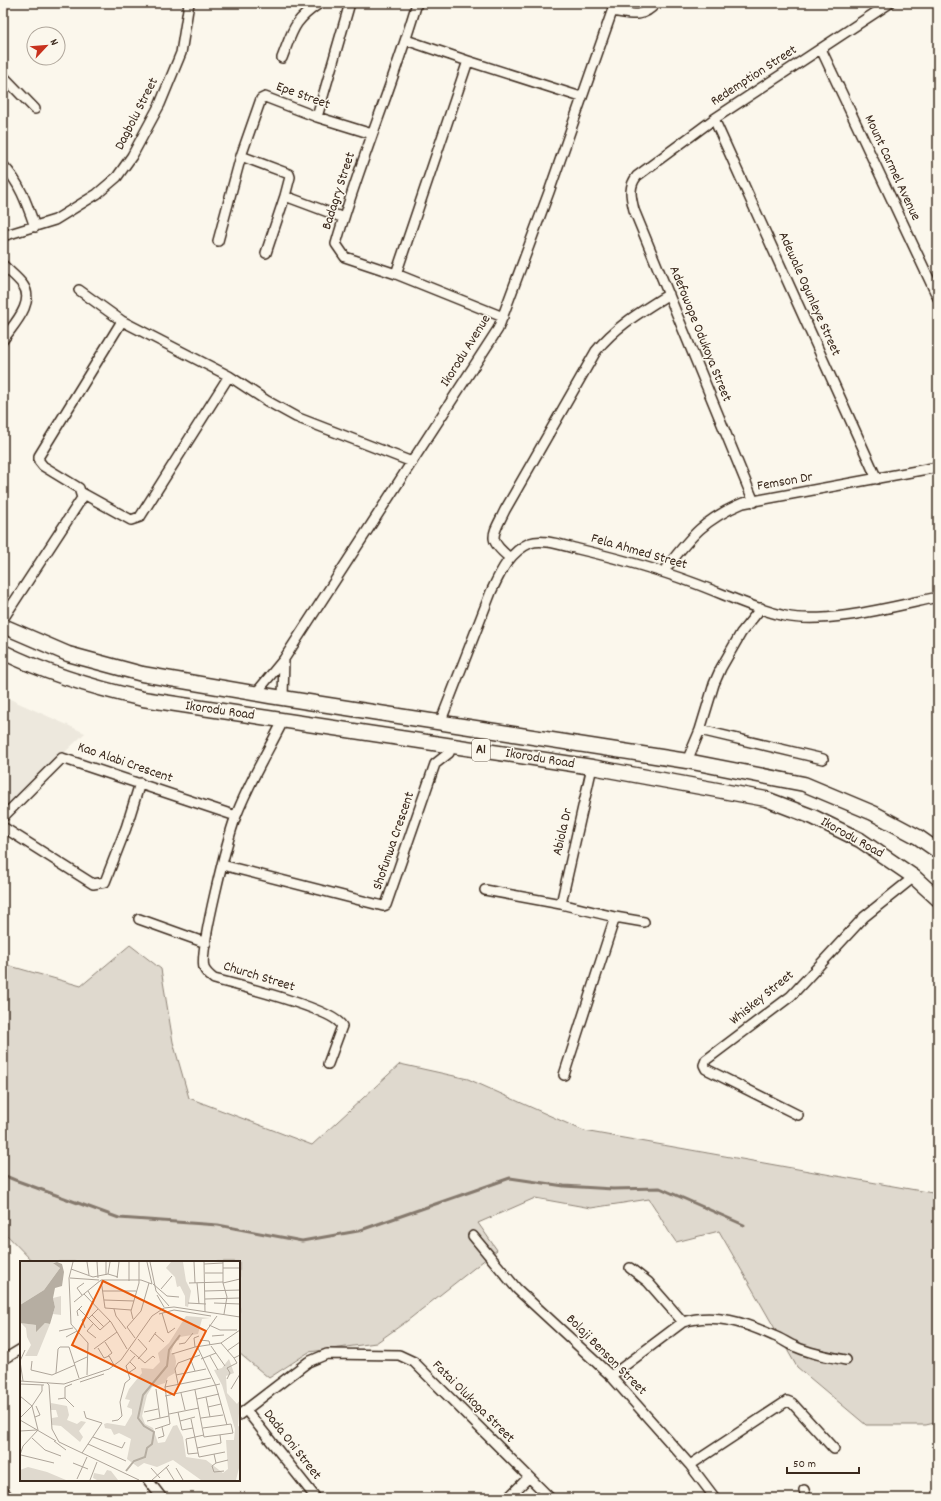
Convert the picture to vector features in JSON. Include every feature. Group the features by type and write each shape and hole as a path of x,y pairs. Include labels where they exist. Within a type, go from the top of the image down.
{"highway":[{"name":"Ikorodu Road","path":"3,626 68,654 142,674 283,698 687,761 804,784 844,799 880,816 918,837 938,851"},
{"name":"Ikorodu Road","path":"3,652 47,671 108,691 143,699 592,767 766,799 793,808 860,840 935,893"}],"street":[{"name":"Dagbolu Street","path":"3,236 55,220 98,194 117,178 132,156 155,115 181,53 190,3"},
{"path":"282,58 296,23 306,12 320,3"},
{"path":"317,117 350,3"},
{"name":"Badagry Street","path":"417,3 406,40 372,134 336,244 345,257 396,274 503,317"},
{"path":"614,7 638,15 648,12 656,3"},
{"name":"Redemption Street","path":"637,176 714,119 890,3"},
{"name":"Ikorodu Avenue","path":"256,693 284,659 490,343 503,317 614,7"},
{"path":"406,40 581,97"},
{"name":"Mount Carmel Avenue","path":"820,50 938,298"},
{"path":"396,274 468,61"},
{"path":"3,76 35,109"},
{"name":"Epe Street","path":"218,241 240,156 260,99 265,97 317,117 372,134"},
{"name":"Adewale Ogunleye Street","path":"714,119 877,479"},
{"path":"240,156 286,172 290,177 266,253"},
{"path":"3,166 14,177 27,203 35,226"},
{"name":"Adefowope Odukoya Street","path":"637,176 631,184 630,193 634,210 754,502"},
{"path":"285,196 344,218"},
{"path":"3,265 24,286 28,295 27,303 3,340"},
{"path":"79,290 122,321 229,376 267,401 296,417 412,462"},
{"path":"510,558 498,548 494,542 494,533 505,510 596,351 607,337 622,324 669,294"},
{"path":"122,321 39,456 38,461 43,466 79,488 82,493 131,520 140,517 229,376"},
{"name":"Femson Dr","path":"663,572 702,526 714,517 743,503 938,467"},
{"path":"3,619 82,498 82,493"},
{"name":"Fela Ahmed Street","path":"440,723 491,592 510,558 531,542 542,542 601,554 663,572 785,616 827,618 938,597"},
{"path":"687,761 700,730 714,684 730,650 741,633 761,608"},
{"path":"283,698 284,659"},
{"name":"Church Street","path":"284,720 236,816 222,865 206,944 204,968 214,979 304,1005 340,1022 342,1026 328,1064"},
{"path":"700,730 823,759"},
{"name":"Shofunwa Crescent","path":"222,865 383,906 386,905 435,764 448,753 452,745"},
{"name":"Kao Alabi Crescent","path":"3,817 62,758 236,816"},
{"name":"Abiola Dr","path":"561,904 592,767"},
{"path":"3,827 93,884 101,884 105,882 126,828 140,783"},
{"name":"Whiskey Street","path":"798,1115 706,1069 704,1065 706,1060 791,996 864,917 914,877"},
{"path":"485,890 561,904 615,917 644,922"},
{"path":"564,1075 615,917"},
{"path":"139,920 206,944"},
{"name":"Bolaji Benson Street","path":"473,1236 517,1289 612,1376 690,1465 710,1496"},
{"path":"630,1268 648,1282 683,1322"},
{"path":"612,1376 683,1322 697,1318 712,1317 738,1323 775,1336 795,1347 818,1355 846,1360"},
{"path":"3,1360 20,1350"},
{"name":"Fatai Olukoga Street","path":"242,1413 318,1356 327,1354 363,1353 399,1355 414,1362 550,1498"},
{"path":"690,1465 787,1401 792,1402 834,1449"},
{"name":"Dada Oni Street","path":"242,1413 316,1498"},
{"path":"508,1498 529,1477"},
{"path":"151,1481 162,1498"},
{"path":"3,1491 9,1498"}],"shaded area":[{"path":"3,696 85,733 3,811"},
{"path":"130,945 161,969 173,1042 189,1098 312,1145 400,1064 468,1079 584,1131 938,1194 938,1422 926,1425 866,1425 797,1367 719,1231 676,1242 649,1199 591,1208 535,1198 478,1223 497,1250 407,1321 376,1343 309,1352 269,1378 240,1354 240,1261 32,1261 3,1231 3,964 81,986"}],"waterway":[{"path":"3,1175 119,1218 218,1225 302,1241 358,1231 510,1178 564,1186 613,1189 660,1188 744,1225"}]}
